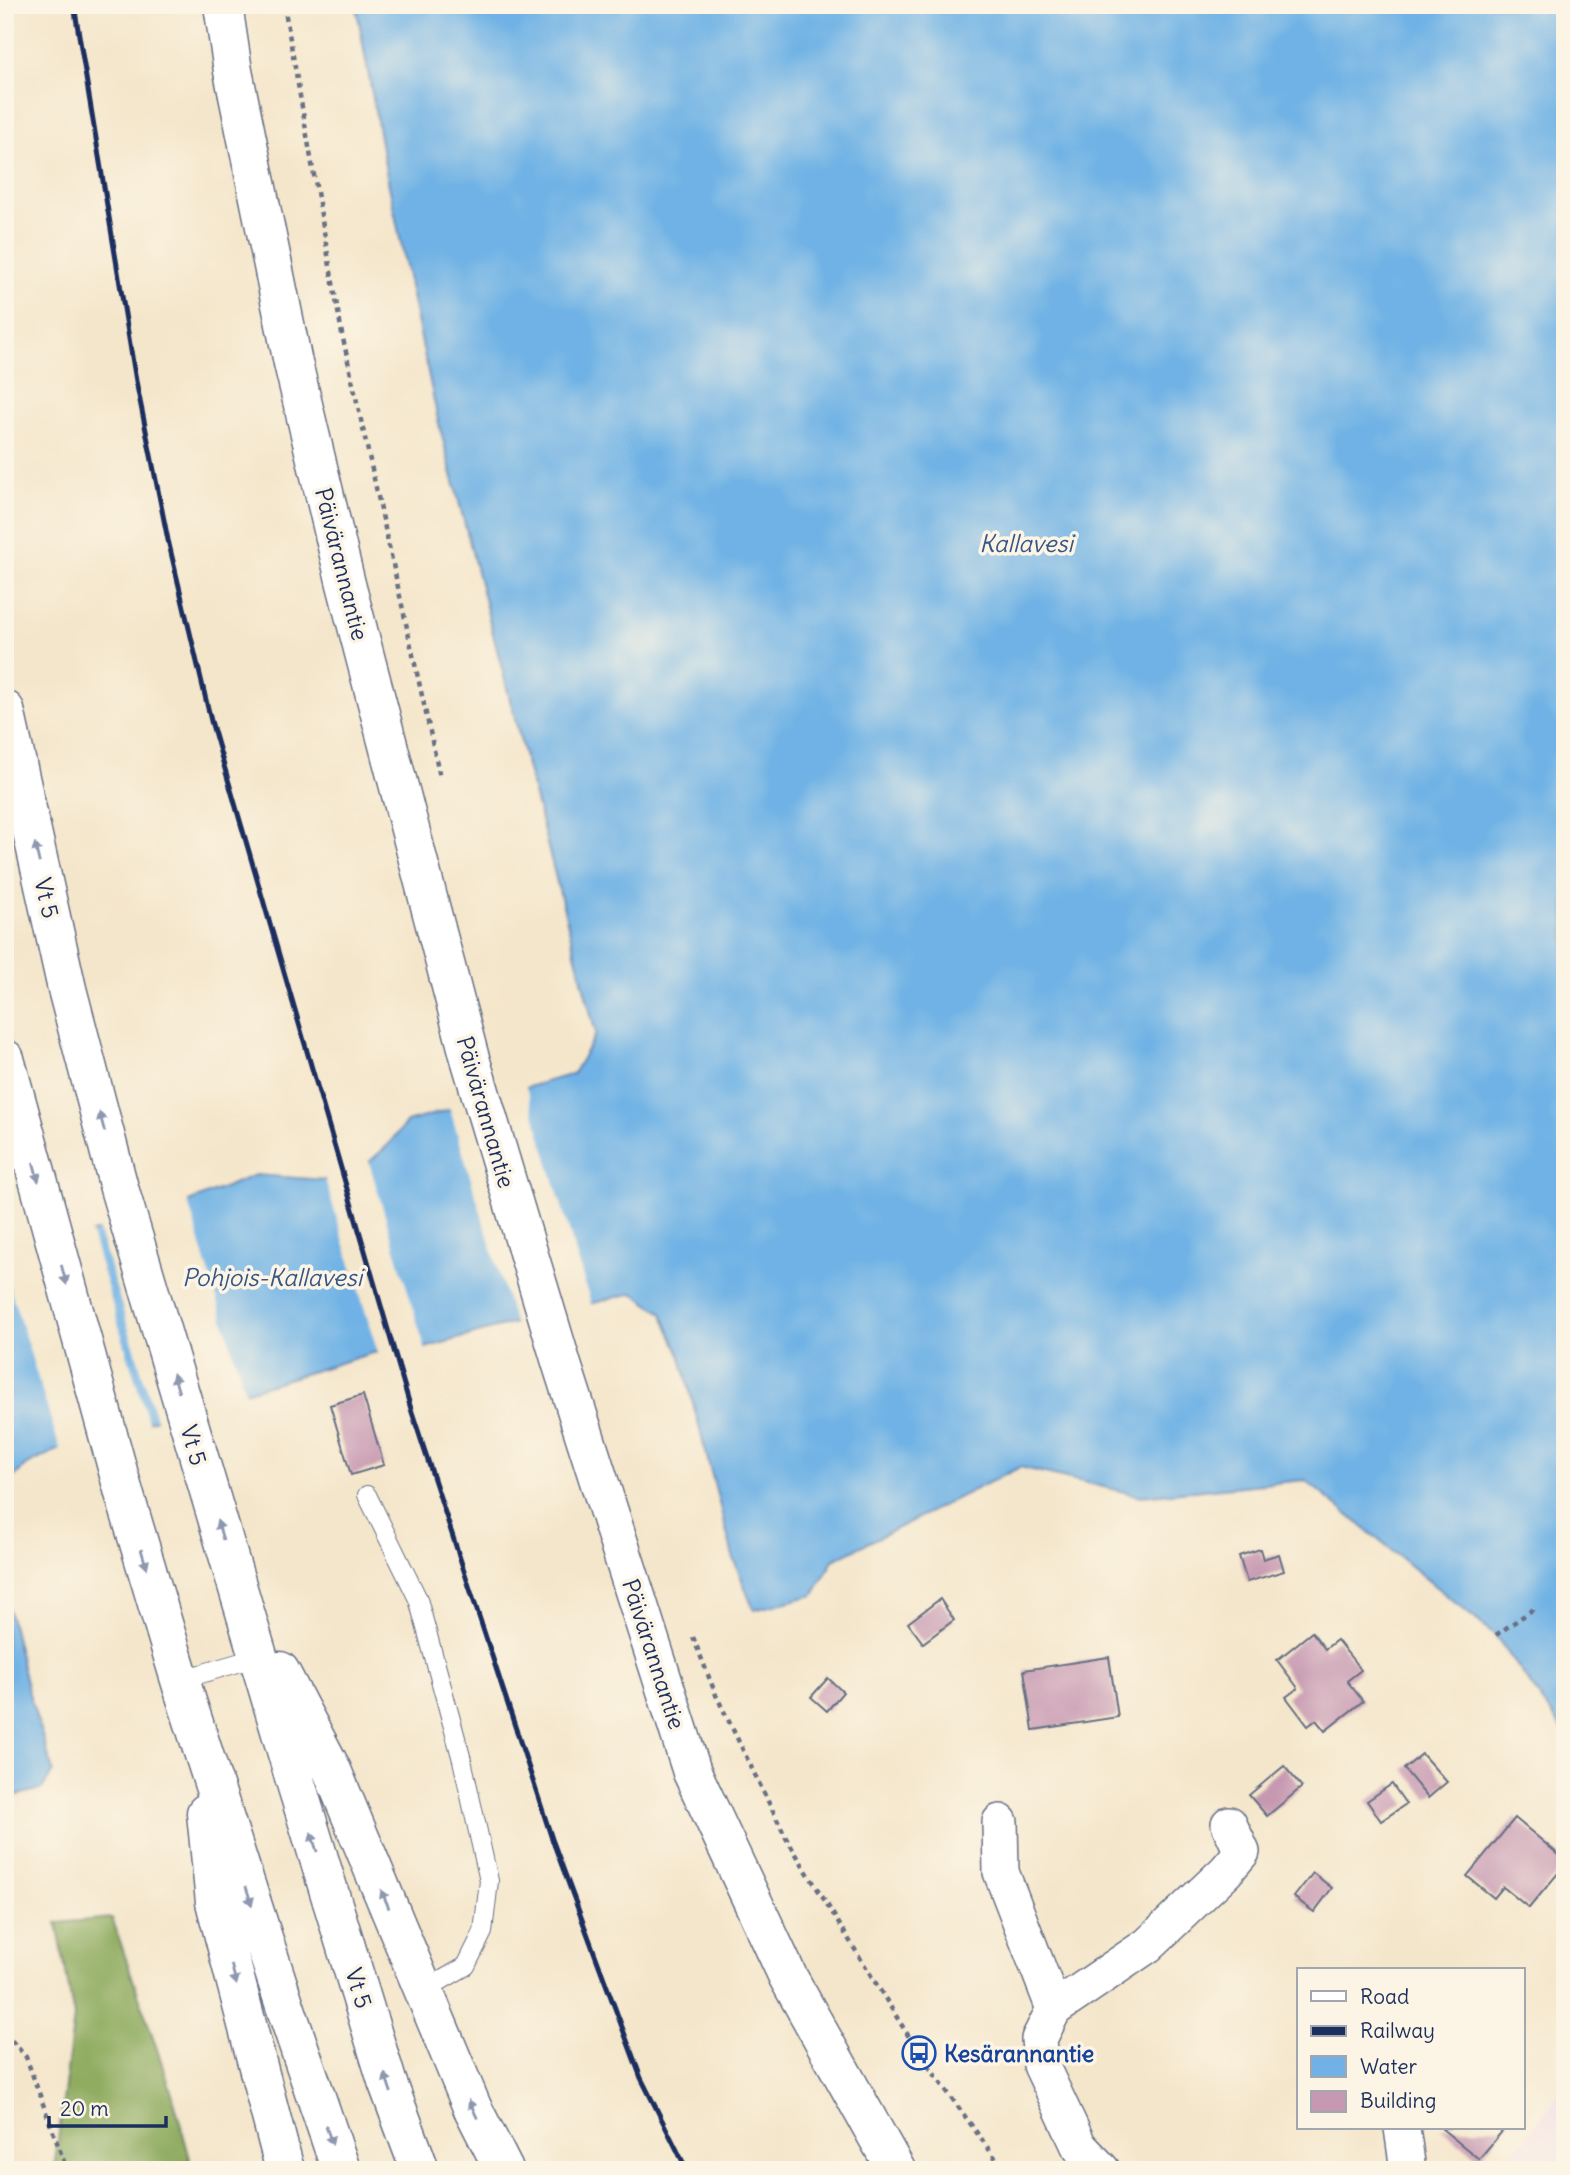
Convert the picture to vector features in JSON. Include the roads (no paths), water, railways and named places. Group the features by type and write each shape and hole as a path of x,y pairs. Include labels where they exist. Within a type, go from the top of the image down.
{"main road":[{"name":"Päivärannantie","path":"223,5 233,71 293,363 346,584 469,1055 562,1365 692,1773 788,1977 896,2170"},
{"name":"Vt 5","path":"5,710 67,989 119,1188 202,1472 387,2081 420,2170"},
{"path":"5,1059 124,1493 180,1679 341,2170"},
{"path":"237,1588 331,1769 472,2107 504,2170"},
{"path":"198,1738 215,1902 285,2170"}],"street":[{"path":"1000,1822 1001,1872 1054,2009"},
{"path":"1102,2170 1079,2146 1041,2065 1039,2039 1054,2009 1148,1945 1226,1871 1241,1852 1229,1824"},
{"path":"1402,2130 1408,2170"}],"lane":[{"path":"368,1495 418,1599 462,1760 489,1881 483,1932 466,1966 423,1991"},
{"path":"180,1679 258,1657"}],"water":[{"name":"Kallavesi","path":"356,5 1565,5 1565,1733 1495,1635 1305,1480 1141,1496 1020,1467 833,1560 814,1595 754,1610 734,1560 681,1357 662,1313 633,1293 425,1348 372,1353 61,1448 25,1466 5,1486 5,1259 169,1210 255,1175 325,1180 369,1162 407,1122 573,1074 596,1034 438,420 387,176"},
{"path":"5,1594 27,1687 53,1771 42,1789 18,1795 5,1795"}],"railway":[{"path":"74,5 136,381 168,540 211,721 411,1409 552,1839 641,2078 687,2170"}],"place":[{"name":"Kesärannantie","path":"919,2053"}],"water label":[{"name":"Pohjois-Kallavesi","path":"272,1277"}]}
